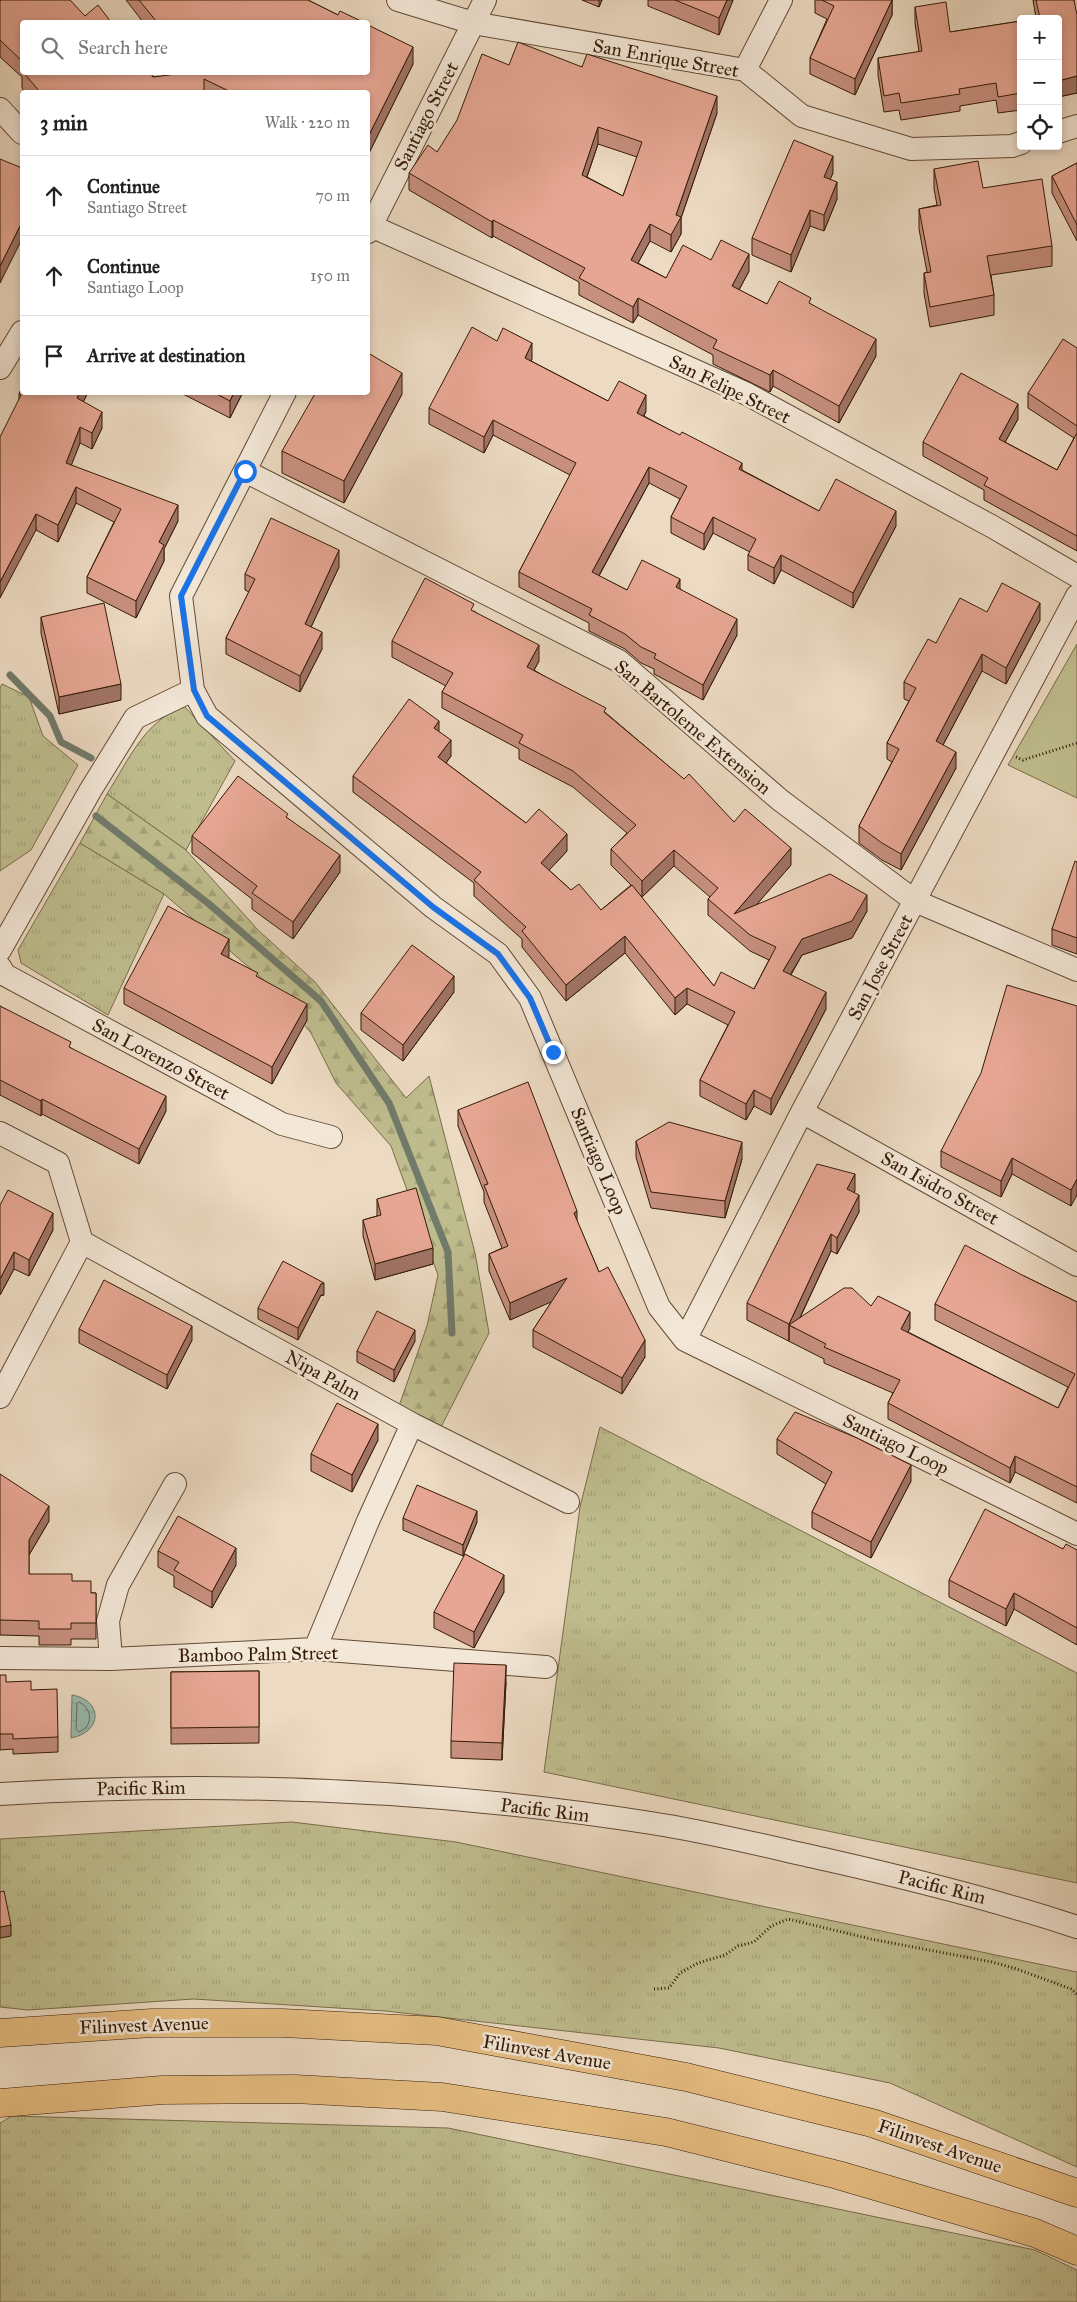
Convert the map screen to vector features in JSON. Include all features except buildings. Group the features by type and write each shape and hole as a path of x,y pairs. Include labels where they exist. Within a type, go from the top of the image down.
{"main road":[{"name":"Filinvest Avenue","path":"4,2032 152,2023 283,2023 438,2031 686,2077 872,2122 1077,2193"},
{"path":"0,2103 162,2090 285,2089 442,2097 666,2132 838,2175 1035,2233 1077,2251"},
{"path":"0,2113 30,2100"}],"street":[{"name":"San Enrique Street","path":"398,0 473,23 745,70 802,116 911,149 1017,144"},
{"name":"Santiago Street","path":"370,227 485,0"},
{"path":"745,70 781,0"},
{"path":"0,110 20,131"},
{"path":"1062,131 1077,126"},
{"name":"San Felipe Street","path":"370,229 745,393 994,527 1077,576"},
{"path":"0,368 20,335"},
{"path":"1,945 135,718 194,690 181,596 283,395"},
{"name":"San Bartoleme Extension","path":"245,471 619,661 780,800 915,901 1077,970"},
{"name":"San Jose Street","path":"685,1340 802,1112 1077,596"},
{"name":"Santiago Loop","path":"194,690 207,716 433,907 498,954 530,998 660,1307 685,1340 1077,1534"},
{"name":"San Lorenzo Street","path":"0,967 5,976 282,1124 331,1137"},
{"name":"San Isidro Street","path":"802,1112 1077,1265"},
{"path":"0,1133 58,1162 82,1242 0,1397"},
{"name":"Nipa Palm","path":"82,1242 412,1424 568,1502"},
{"path":"315,1650 368,1521 412,1424"},
{"path":"111,1659 108,1621 118,1585 176,1484"},
{"name":"Bamboo Palm Street","path":"0,1658 111,1659 315,1650 546,1667"},
{"name":"Pacific Rim","path":"0,1794 76,1789 222,1787 360,1793 550,1810 652,1823 755,1844 986,1898 1077,1927"}],"path":[{"path":"996,747 1023,760 1077,743"},
{"path":"654,1989 669,1988 680,1974 698,1963 725,1955 738,1946 754,1942 771,1926 788,1919 872,1940 918,1946 1014,1968 1071,1989 1077,1994"}],"green space":[{"path":"1077,644 1077,798 1008,765"},
{"path":"2,684 29,697 43,736 78,765 31,850 0,871 0,688"},
{"path":"184,706 235,761 186,850 107,794 130,755 148,732 170,713"},
{"path":"107,794 186,850 258,930 315,982 406,1098 429,1076 475,1253 489,1333 441,1427 399,1406 427,1326 438,1275 391,1146 336,1083 311,1033 273,988 164,894 80,843"},
{"path":"80,843 164,894 108,1015 21,963 18,950"},
{"path":"600,1427 1077,1673 1077,1883 544,1772 580,1507"},
{"path":"292,1822 456,1842 1077,1972 1077,2167 890,2083 719,2048 385,2011 194,1999 28,2010 0,2007 0,1839"},
{"path":"12,2116 448,2128 1035,2250 1077,2270 1077,2302 0,2302 0,2123"}],"water":[{"path":"72,1695 82,1698 89,1703 94,1709 95,1716 94,1723 89,1729 82,1735 71,1738"}],"waterway":[{"path":"10,675 50,716 61,742 91,758"},
{"path":"96,816 209,904 321,1001 389,1103 448,1252 452,1333"}],"route":[{"path":"245,471 181,596 194,690 207,716 433,907 498,954 530,998 553,1052"}]}
